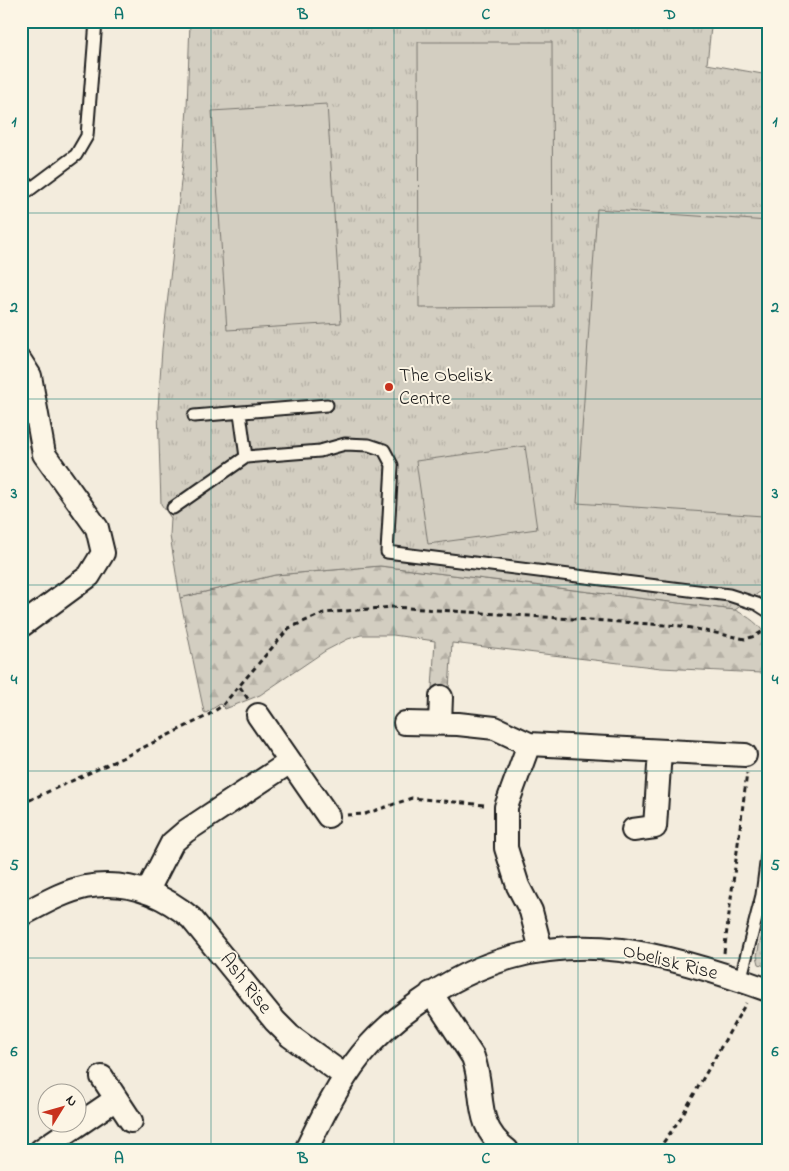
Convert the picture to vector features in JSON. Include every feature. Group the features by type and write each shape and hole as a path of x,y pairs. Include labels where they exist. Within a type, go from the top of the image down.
{"street":[{"path":"21,362 30,376 44,454 98,528 103,552 89,576 21,626"},
{"path":"440,723 441,697"},
{"path":"253,707 328,816"},
{"path":"405,723 440,723 495,728 530,744 745,755"},
{"path":"530,744 506,807 506,848 518,886 531,911 541,950"},
{"path":"633,830 655,826 660,751"},
{"path":"146,892 172,843 186,831 290,762"},
{"name":"Ash Rise","path":"21,914 60,895 84,888 109,885 130,887 175,905 191,918 210,939 275,1022 290,1036 345,1076"},
{"name":"Obelisk Rise","path":"306,1150 345,1076 379,1035 431,994 455,979 487,964 541,950 586,948 620,950 664,958 746,983"},
{"path":"431,994 473,1057 477,1066 482,1115 493,1137 507,1150"},
{"path":"102,1078 131,1121"},
{"path":"40,1150 116,1099"}],"lane":[{"path":"21,196 76,154 87,136 96,21"},
{"path":"194,416 327,404"},
{"path":"240,413 246,457"},
{"path":"173,508 246,457 320,451 345,444 368,445 384,450 392,465 387,552 729,595 757,604 768,611"},
{"path":"746,983 762,896 768,848"}],"path":[{"path":"21,804 122,758 207,716 222,706 240,687 289,628 324,613 392,607 681,626 745,639 755,636 768,628"},
{"path":"240,687 253,707"},
{"path":"658,1150 680,1119 746,983 750,755 745,755"},
{"path":"328,816 365,814 412,798 506,807"}],"green space":[{"path":"190,21 705,21 711,27 707,64 768,75 768,586 735,610 380,566 275,575 180,598 170,536 171,518 161,504 158,409 162,349 183,164"},
{"path":"418,42 552,42 553,307 419,308"},
{"path":"327,104 341,323 227,330 212,111"},
{"path":"597,209 768,221 768,451 763,516 577,503"},
{"path":"525,446 537,529 428,544 416,461"},
{"path":"380,566 735,610 754,621 765,635 768,652 766,662 761,673 661,668 452,643 449,690 432,688 435,641 393,635 361,635 348,639 325,651 260,695 225,709 220,704 206,713 204,712 180,598 275,575"},
{"path":"768,911 768,967 759,964 757,956"}],"place":[{"name":"The Obelisk Centre","path":"389,387"}]}
